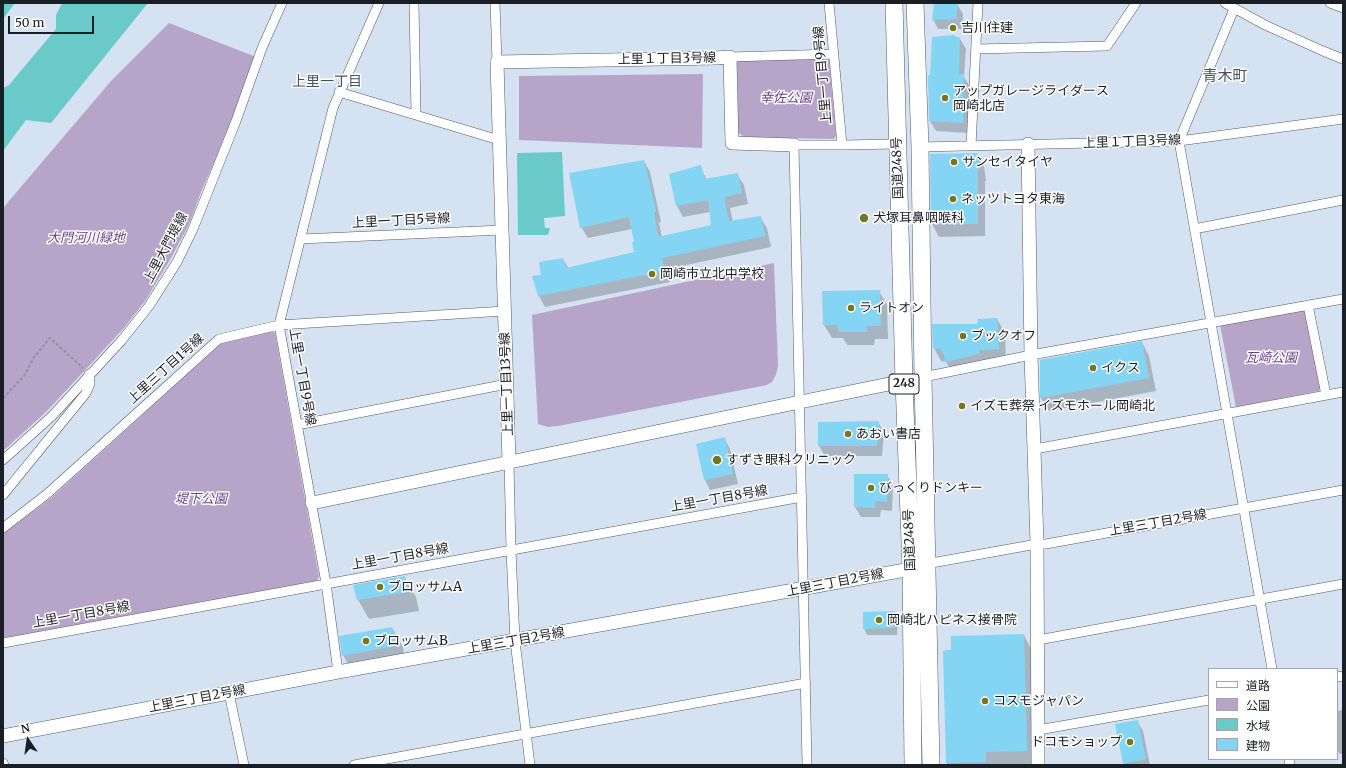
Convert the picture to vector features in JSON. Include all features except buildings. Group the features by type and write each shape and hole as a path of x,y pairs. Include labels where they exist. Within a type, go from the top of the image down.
{"highway":[{"name":"国道248号","path":"894,3 904,381 919,566 931,765"},
{"name":"国道248号","path":"913,765 923,377 920,147 916,3"}],"street":[{"name":"上里大門堤線","path":"3,460 52,416 89,374 122,340 149,306 177,262 193,230 236,121 262,48 282,3"},
{"name":"上里一丁目9号線","path":"338,672 326,584 279,325 333,108 379,3"},
{"path":"414,3 416,115"},
{"name":"上里一丁目13号線","path":"495,3 515,641 530,765"},
{"name":"上里一丁目9号線","path":"830,3 842,145"},
{"path":"971,146 978,3"},
{"path":"976,49 1107,46 1136,3"},
{"path":"1225,3 1272,28 1322,51 1343,58"},
{"path":"1330,3 1343,8"},
{"path":"1234,9 1179,141 1272,668"},
{"path":"730,57 834,54"},
{"name":"上里１丁目3号線","path":"497,62 730,57 732,143 794,145 897,144"},
{"path":"339,92 500,140"},
{"name":"上里１丁目3号線","path":"920,147 1179,141 1343,119"},
{"path":"1028,144 1037,544 1038,765"},
{"path":"794,145 807,765"},
{"path":"1194,229 1343,200"},
{"name":"上里一丁目5号線","path":"301,239 502,230"},
{"path":"312,503 1032,355 1343,299"},
{"path":"1308,305 1326,395"},
{"name":"上里三丁目1号線","path":"3,528 48,494 219,338 279,325 505,311"},
{"path":"3,495 86,393 90,384 89,374"},
{"path":"297,425 507,384"},
{"path":"1035,449 1343,392"},
{"name":"上里三丁目2号線","path":"3,736 338,672 804,589 1037,544 1046,544 1343,490"},
{"name":"上里一丁目8号線","path":"3,643 802,497"},
{"path":"1038,640 1343,584"},
{"path":"354,765 806,683"},
{"path":"229,693 244,765"},
{"path":"1038,730 1208,700"}],"path":[{"path":"3,398 24,376 34,357 50,338 89,374"}],"green space":[{"name":"大門河川緑地","path":"169,23 256,57 230,126 201,192 190,222 171,258 145,301 123,329 46,412 3,451 3,208 111,81"},
{"name":"幸佐公園","path":"825,57 829,60 836,136 833,139 744,137 738,132 737,62 740,59"},
{"path":"703,74 702,148 519,140 519,76"},
{"path":"774,263 778,366 776,375 772,382 767,385 558,426 548,427 538,424 532,315"},
{"name":"瓦崎公園","path":"1302,310 1307,314 1321,387 1319,391 1236,407 1220,325"},
{"name":"堤下公園","path":"271,331 275,333 319,577 316,581 3,638 3,534 51,498 222,343"}],"water":[{"path":"3,3 15,3 3,19"},
{"path":"62,3 148,3 51,123 26,120 3,151 3,88 9,85 56,29 56,15"},
{"path":"562,152 565,216 544,218 545,228 550,228 548,235 518,235 517,153"}],"place":[{"name":"吉川住建","path":"953,28"},
{"name":"アップガレージライダース 岡崎北店","path":"945,98"},
{"name":"サンセイタイヤ","path":"954,162"},
{"name":"ネッツトヨタ東海","path":"953,199"},
{"name":"犬塚耳鼻咽喉科","path":"864,218"},
{"name":"岡崎市立北中学校","path":"652,274"},
{"name":"ライトオン","path":"851,308"},
{"name":"ブックオフ","path":"963,336"},
{"name":"イクス","path":"1093,368"},
{"name":"イズモ葬祭 イズモホール岡崎北","path":"962,406"},
{"name":"あおい書店","path":"848,434"},
{"name":"すずき眼科クリニック","path":"717,460"},
{"name":"びっくりドンキー","path":"871,488"},
{"name":"ブロッサムA","path":"380,587"},
{"name":"岡崎北ハピネス接骨院","path":"879,620"},
{"name":"ブロッサムB","path":"366,641"},
{"name":"コスモジャパン","path":"985,701"},
{"name":"ドコモショップ","path":"1130,742"}],"district":[{"name":"青木町","path":"1225,77"},
{"name":"上里一丁目","path":"327,82"}]}
